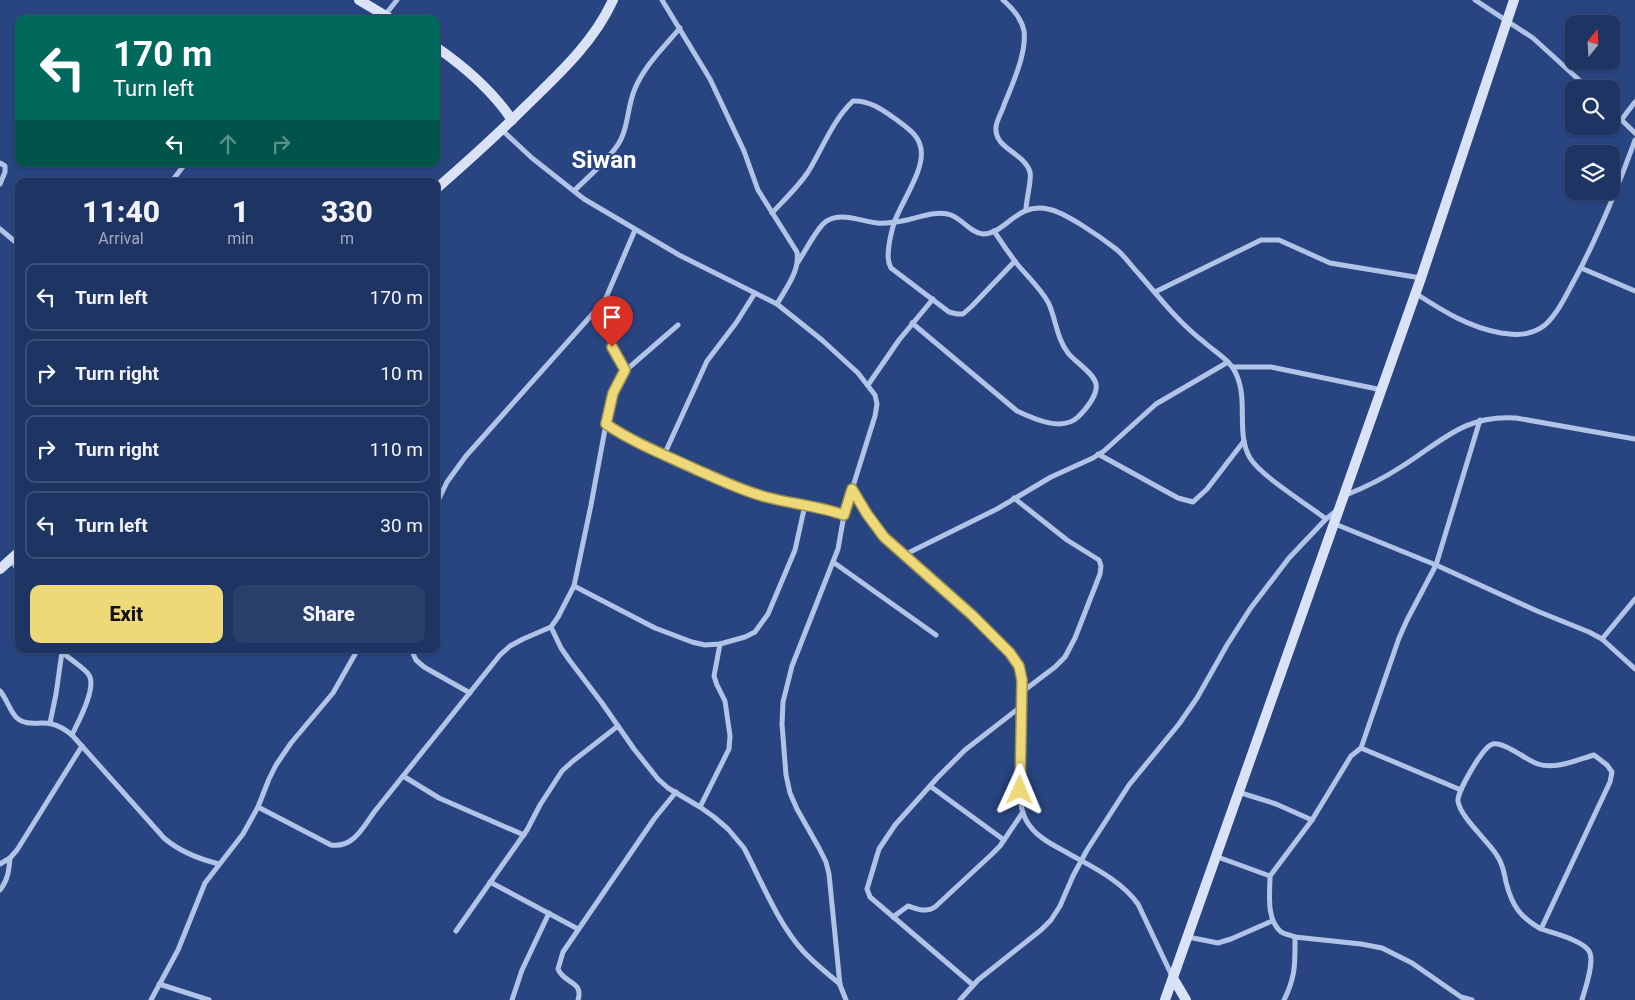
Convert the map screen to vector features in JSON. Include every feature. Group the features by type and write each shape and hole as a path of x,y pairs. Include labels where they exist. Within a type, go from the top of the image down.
{"street":[{"path":"359,0 385,15"},
{"path":"389,15 397,0"},
{"path":"440,185 502,130 576,56 613,0"},
{"path":"662,0 710,79 744,151 758,190 797,252 798,262"},
{"path":"1003,0 1014,11 1020,21 1024,31 1024,41 1023,51 996,128 1001,142 1021,159 1030,171 1026,210"},
{"path":"1475,0 1533,38 1579,80"},
{"path":"1165,1000 1331,522 1341,507 1382,390 1514,0"},
{"path":"574,192 617,147 622,138 630,102 639,81 650,64 680,28"},
{"path":"440,49 496,97 512,120"},
{"path":"772,213 801,181 828,133 847,106 852,101 860,100 885,111 904,126 920,143 922,151 920,165 894,223 888,262 891,268 949,312 963,314 1015,261"},
{"path":"1635,102 1622,120 1635,133"},
{"path":"502,130 532,158 574,192 635,230 702,267 777,304 822,340 858,373 875,395 877,404 875,416 844,515 838,549 792,666 783,702 782,724 786,775 790,793 797,809 826,862 829,874 840,984 846,1000"},
{"path":"1415,294 1460,321 1498,332 1515,335 1528,333 1543,326 1552,317 1565,297 1580,268 1616,193 1635,140"},
{"path":"0,163 4,166 5,172 0,184"},
{"path":"174,178 183,167"},
{"path":"777,304 798,262 824,223 835,217 848,217 879,223 894,223 945,213 954,216 977,232 984,234 994,231 1026,210 1035,208 1049,209 1062,214 1116,249 1201,340 1233,367 1241,390 1244,441 1250,457 1268,476 1331,522 1436,565 1537,611 1589,632 1602,639 1635,669"},
{"path":"0,229 15,242"},
{"path":"440,497 447,482 466,456 605,300 635,230"},
{"path":"912,323 1017,411 1034,418 1061,424 1070,423 1086,408 1095,394 1096,385 1093,378 1068,354 1062,343 1049,304 994,231"},
{"path":"1155,292 1261,240 1270,239 1290,244 1330,263 1421,278"},
{"path":"1580,268 1635,290"},
{"path":"664,455 707,361 736,323 755,293"},
{"path":"868,385 912,323 933,299"},
{"path":"605,300 606,330 612,347 625,370"},
{"path":"258,807 331,845 340,846 349,843 356,837 497,659 510,646 551,627 574,586 613,393 625,370 678,325"},
{"path":"904,555 998,508 1052,477 1098,454 1156,404 1228,362"},
{"path":"1233,367 1258,366 1279,368 1382,390"},
{"path":"1345,495 1384,478 1453,432 1480,420 1499,417 1516,418 1635,439"},
{"path":"1472,1000 1461,997 1412,963 1382,948 1294,937 1280,932 1272,921 1270,876 1312,820 1351,756 1361,748 1399,638 1436,565 1480,420"},
{"path":"606,424 629,438 664,455 747,491 844,515"},
{"path":"1098,454 1178,498 1193,502 1207,489 1244,441"},
{"path":"852,489 884,537 986,628 1010,653 1019,666 1022,680 1019,778 1021,805 1029,826 1048,843 1110,877 1132,896 1138,904 1173,978 1186,1000"},
{"path":"1014,498 1067,540 1099,560 1101,566 1100,574 1075,638 1065,657 1022,692"},
{"path":"574,586 674,636 705,645 720,644 745,637 755,632 766,619 795,550 805,505"},
{"path":"960,1000 978,980 1051,920 1060,906 1081,861 1129,785 1179,724 1197,698 1226,645 1261,593 1289,558 1331,522"},
{"path":"0,569 15,556"},
{"path":"833,562 936,635"},
{"path":"1602,639 1635,599"},
{"path":"551,627 560,648 658,779 714,817 739,841 784,924 796,942 816,964 840,984"},
{"path":"700,807 730,748 725,701 714,676 720,644"},
{"path":"50,723 56,694 61,653"},
{"path":"63,653 90,675 92,683 90,694 72,735"},
{"path":"151,1000 178,950 205,883 243,834 258,807 276,765 291,743 333,693 356,653"},
{"path":"413,653 416,660 424,667 470,693"},
{"path":"0,691 9,704 12,713 18,719 26,723 50,723 63,728 72,735 164,838 174,846 201,860 219,864"},
{"path":"973,985 870,897 867,889 879,849 895,825 965,750 1022,705"},
{"path":"456,931 524,835 547,793 562,772 573,761 618,726"},
{"path":"1541,929 1610,782 1612,772 1607,765 1594,755 1547,766 1538,764 1502,746 1493,744 1486,748 1480,756 1460,790 1458,801 1462,812 1496,853 1502,864 1509,894 1526,920 1541,929 1585,945 1590,953 1590,963 1582,1000"},
{"path":"0,864 10,858 21,844 82,746"},
{"path":"1361,748 1460,790"},
{"path":"403,776 439,798 524,835"},
{"path":"930,786 1004,840"},
{"path":"578,1000 580,994 578,986 560,975 558,969 563,952 654,819 676,792"},
{"path":"1238,792 1276,804 1312,820"},
{"path":"893,917 908,906 924,911 935,907 991,855 1023,812"},
{"path":"1215,856 1270,876"},
{"path":"0,890 8,873 10,858"},
{"path":"490,882 578,929"},
{"path":"512,1000 522,970 549,913"},
{"path":"1187,937 1218,943 1231,940 1272,921"},
{"path":"1284,1000 1292,983 1295,968 1294,937"},
{"path":"159,984 209,1000"}],"district":[{"name":"Siwan","path":"604,160"}],"route":[{"path":"612,347 625,370 613,393 606,424 621,434 674,459 747,491 766,497 818,507 844,515 852,489 867,514 892,546 941,586 1010,653 1019,666 1022,680 1020,790"}]}
